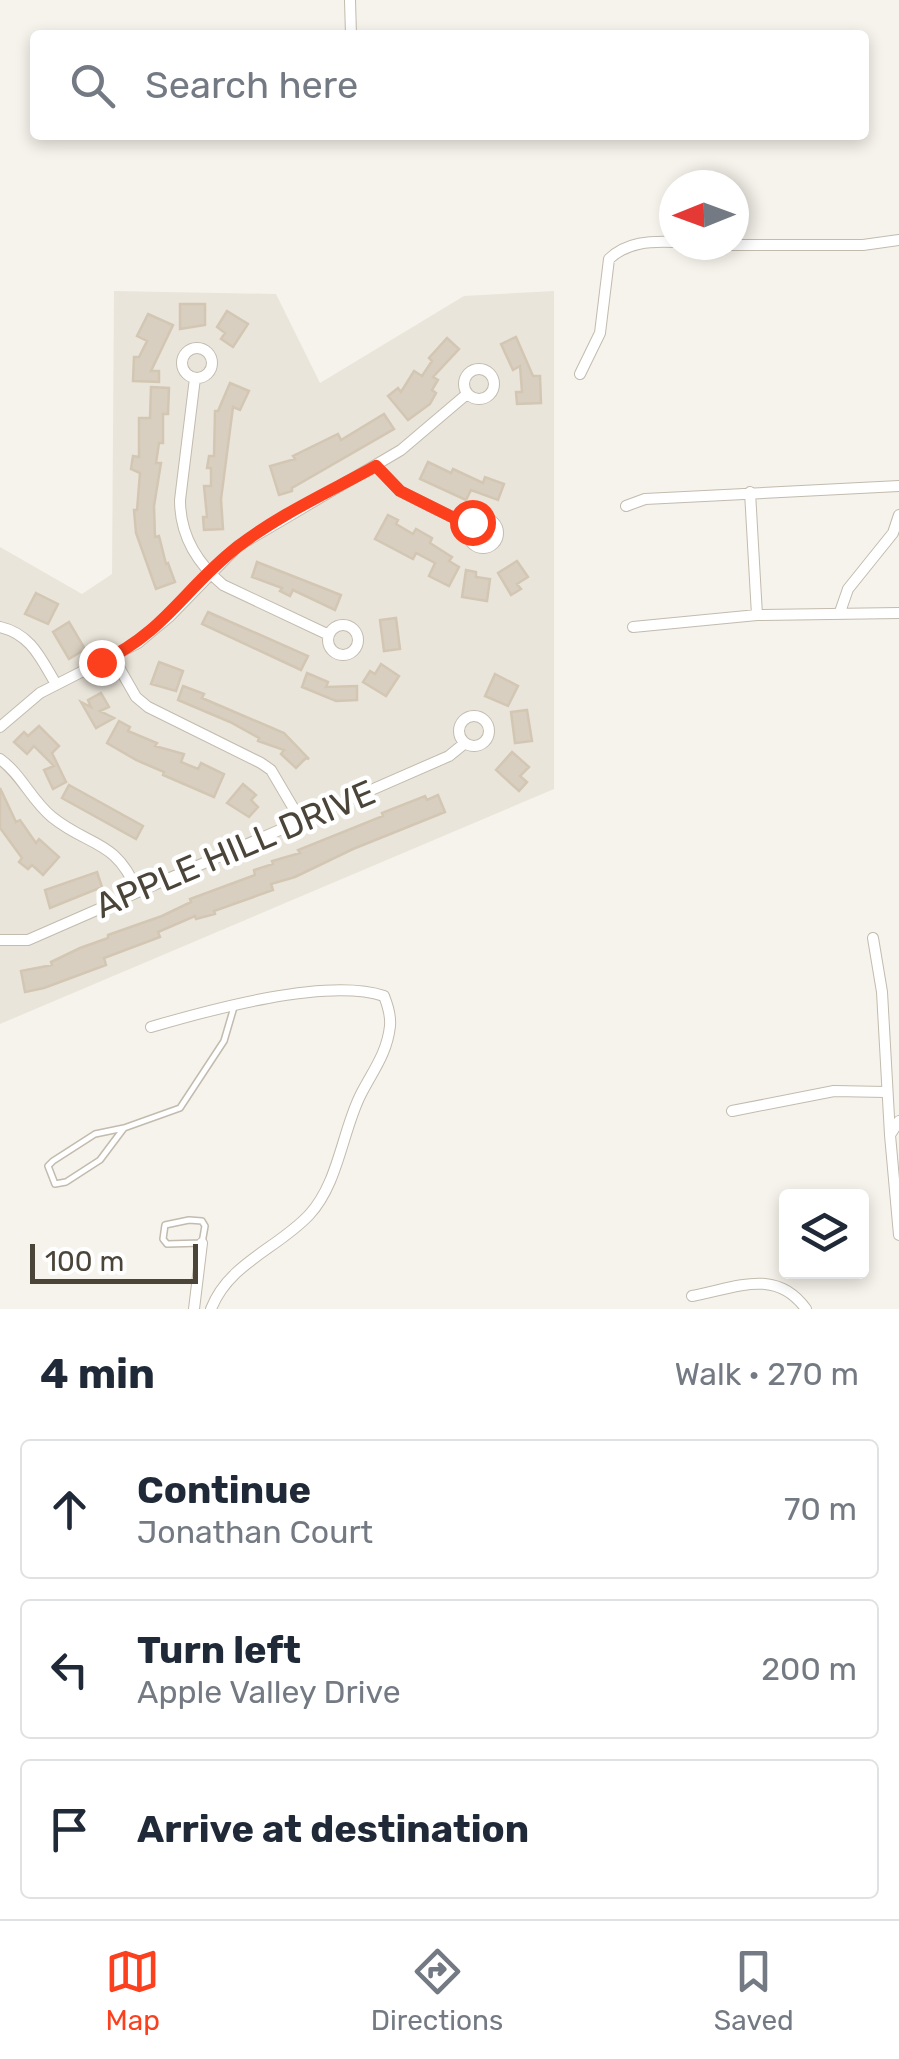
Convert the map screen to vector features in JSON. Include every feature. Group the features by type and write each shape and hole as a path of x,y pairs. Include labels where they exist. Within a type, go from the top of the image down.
{"street":[{"path":"350,0 351,30"},
{"path":"749,245 864,246 899,240"},
{"path":"580,374 600,333 609,259 618,250 634,244 659,243"},
{"path":"196,378 182,477 180,520 186,538 209,573 223,585 329,634"},
{"path":"0,728 26,703 113,657 154,630 232,551 376,466 428,430 467,394"},
{"path":"376,466 400,491 470,526"},
{"path":"626,506 645,499 899,486"},
{"path":"750,492 757,615"},
{"path":"840,612 848,589 893,533 899,515"},
{"path":"633,626 757,615 899,613"},
{"path":"0,626 32,642 56,684"},
{"path":"113,657 136,697 148,707 271,770 301,821"},
{"name":"APPLE HILL DRIVE","path":"0,940 28,940 449,756 465,743"},
{"path":"0,759 23,780 54,819 112,851 137,891"},
{"path":"873,938 882,992 899,1235"},
{"path":"150,1028 234,1004 290,995 369,991 384,996 390,1012 381,1061 360,1096 322,1196 308,1216 227,1279 212,1309"},
{"path":"732,1111 834,1091 886,1092"},
{"path":"890,1135 899,1121"},
{"path":"194,1309 202,1244"},
{"path":"692,1296 776,1284 794,1291 806,1309"}],"lane":[{"path":"124,1128 100,1160 66,1182 55,1184 48,1166 95,1134 180,1108 224,1042 234,1017 234,1004"},
{"path":"173,1221 202,1221 202,1244 167,1244 165,1225 173,1221"}],"shaded area":[{"path":"114,291 276,294 320,383 464,296 554,291 554,789 0,1024 0,547 82,594 112,574"}],"building":[{"path":"180,304 205,304 205,325 180,329"},
{"path":"227,311 248,324 233,347 221,339 225,333 217,327"},
{"path":"148,314 173,325 151,371 159,371 159,382 133,381 134,357 139,357 147,341 137,336"},
{"path":"516,337 533,376 540,376 541,403 517,404 516,392 522,392 520,366 513,370 501,344"},
{"path":"447,338 459,349 433,377 438,380 430,404 408,420 388,396 398,388 401,392 414,371 422,376 432,361 429,358"},
{"path":"230,383 249,391 240,410 233,407 221,499 223,529 204,530 204,486 211,486 211,468 207,468 209,456 214,456 215,411"},
{"path":"151,387 169,388 168,414 163,414 163,443 159,443 156,463 161,463 154,506 155,537 159,536 175,582 156,589 136,533 134,510 140,473 131,469 133,456 139,457 139,418 150,418"},
{"path":"384,414 394,429 292,491 279,495 270,466 295,459 293,456 338,434 341,440"},
{"path":"428,462 483,483 485,477 504,484 498,500 471,490 466,500 420,479"},
{"path":"388,515 413,534 416,529 432,538 430,543 452,557 449,561 459,567 449,586 429,576 435,563 416,553 413,559 375,539"},
{"path":"517,561 528,577 517,584 521,589 511,595 498,573"},
{"path":"257,562 341,595 335,610 293,590 290,596 280,591 282,588 252,577"},
{"path":"466,570 476,572 476,577 490,579 487,601 462,597"},
{"path":"36,593 58,604 48,624 25,614"},
{"path":"208,612 308,656 301,670 202,624"},
{"path":"396,618 400,649 384,651 380,620"},
{"path":"69,622 85,649 69,659 53,632"},
{"path":"159,662 183,671 176,691 151,684"},
{"path":"381,664 399,676 386,696 363,682"},
{"path":"307,673 328,682 326,687 357,686 357,700 336,701 302,687"},
{"path":"495,674 518,686 508,706 485,696"},
{"path":"183,686 284,733 309,759 296,768 281,754 284,750 178,700"},
{"path":"101,693 109,707 100,711 114,718 96,728 81,702 91,707 88,700"},
{"path":"527,710 532,741 515,743 511,712"},
{"path":"119,721 130,727 128,731 157,743 155,746 184,754 181,762 198,769 201,763 224,774 214,797 163,775 164,772 107,743"},
{"path":"39,726 59,746 52,753 66,782 53,789 44,770 54,766 34,746 27,754 14,742 24,732 28,736"},
{"path":"512,752 529,767 520,776 527,782 519,791 496,770"},
{"path":"243,784 256,795 251,800 258,807 249,817 227,803"},
{"path":"69,785 143,826 136,839 62,798"},
{"path":"0,788 16,822 20,820 36,843 39,839 59,857 43,875 32,865 28,869 19,862 22,858 0,828"},
{"path":"438,795 445,812 271,884 273,890 158,932 160,937 104,958 106,965 25,992 21,971 52,965 51,962 108,935 255,875 254,870 273,864 272,861 300,853 298,850 383,816 382,813 425,796 427,800"},
{"path":"97,872 102,887 50,908 45,890"}],"route":[{"path":"101,662 132,647 154,630 245,541 376,466 400,491 470,526 472,522"}]}
